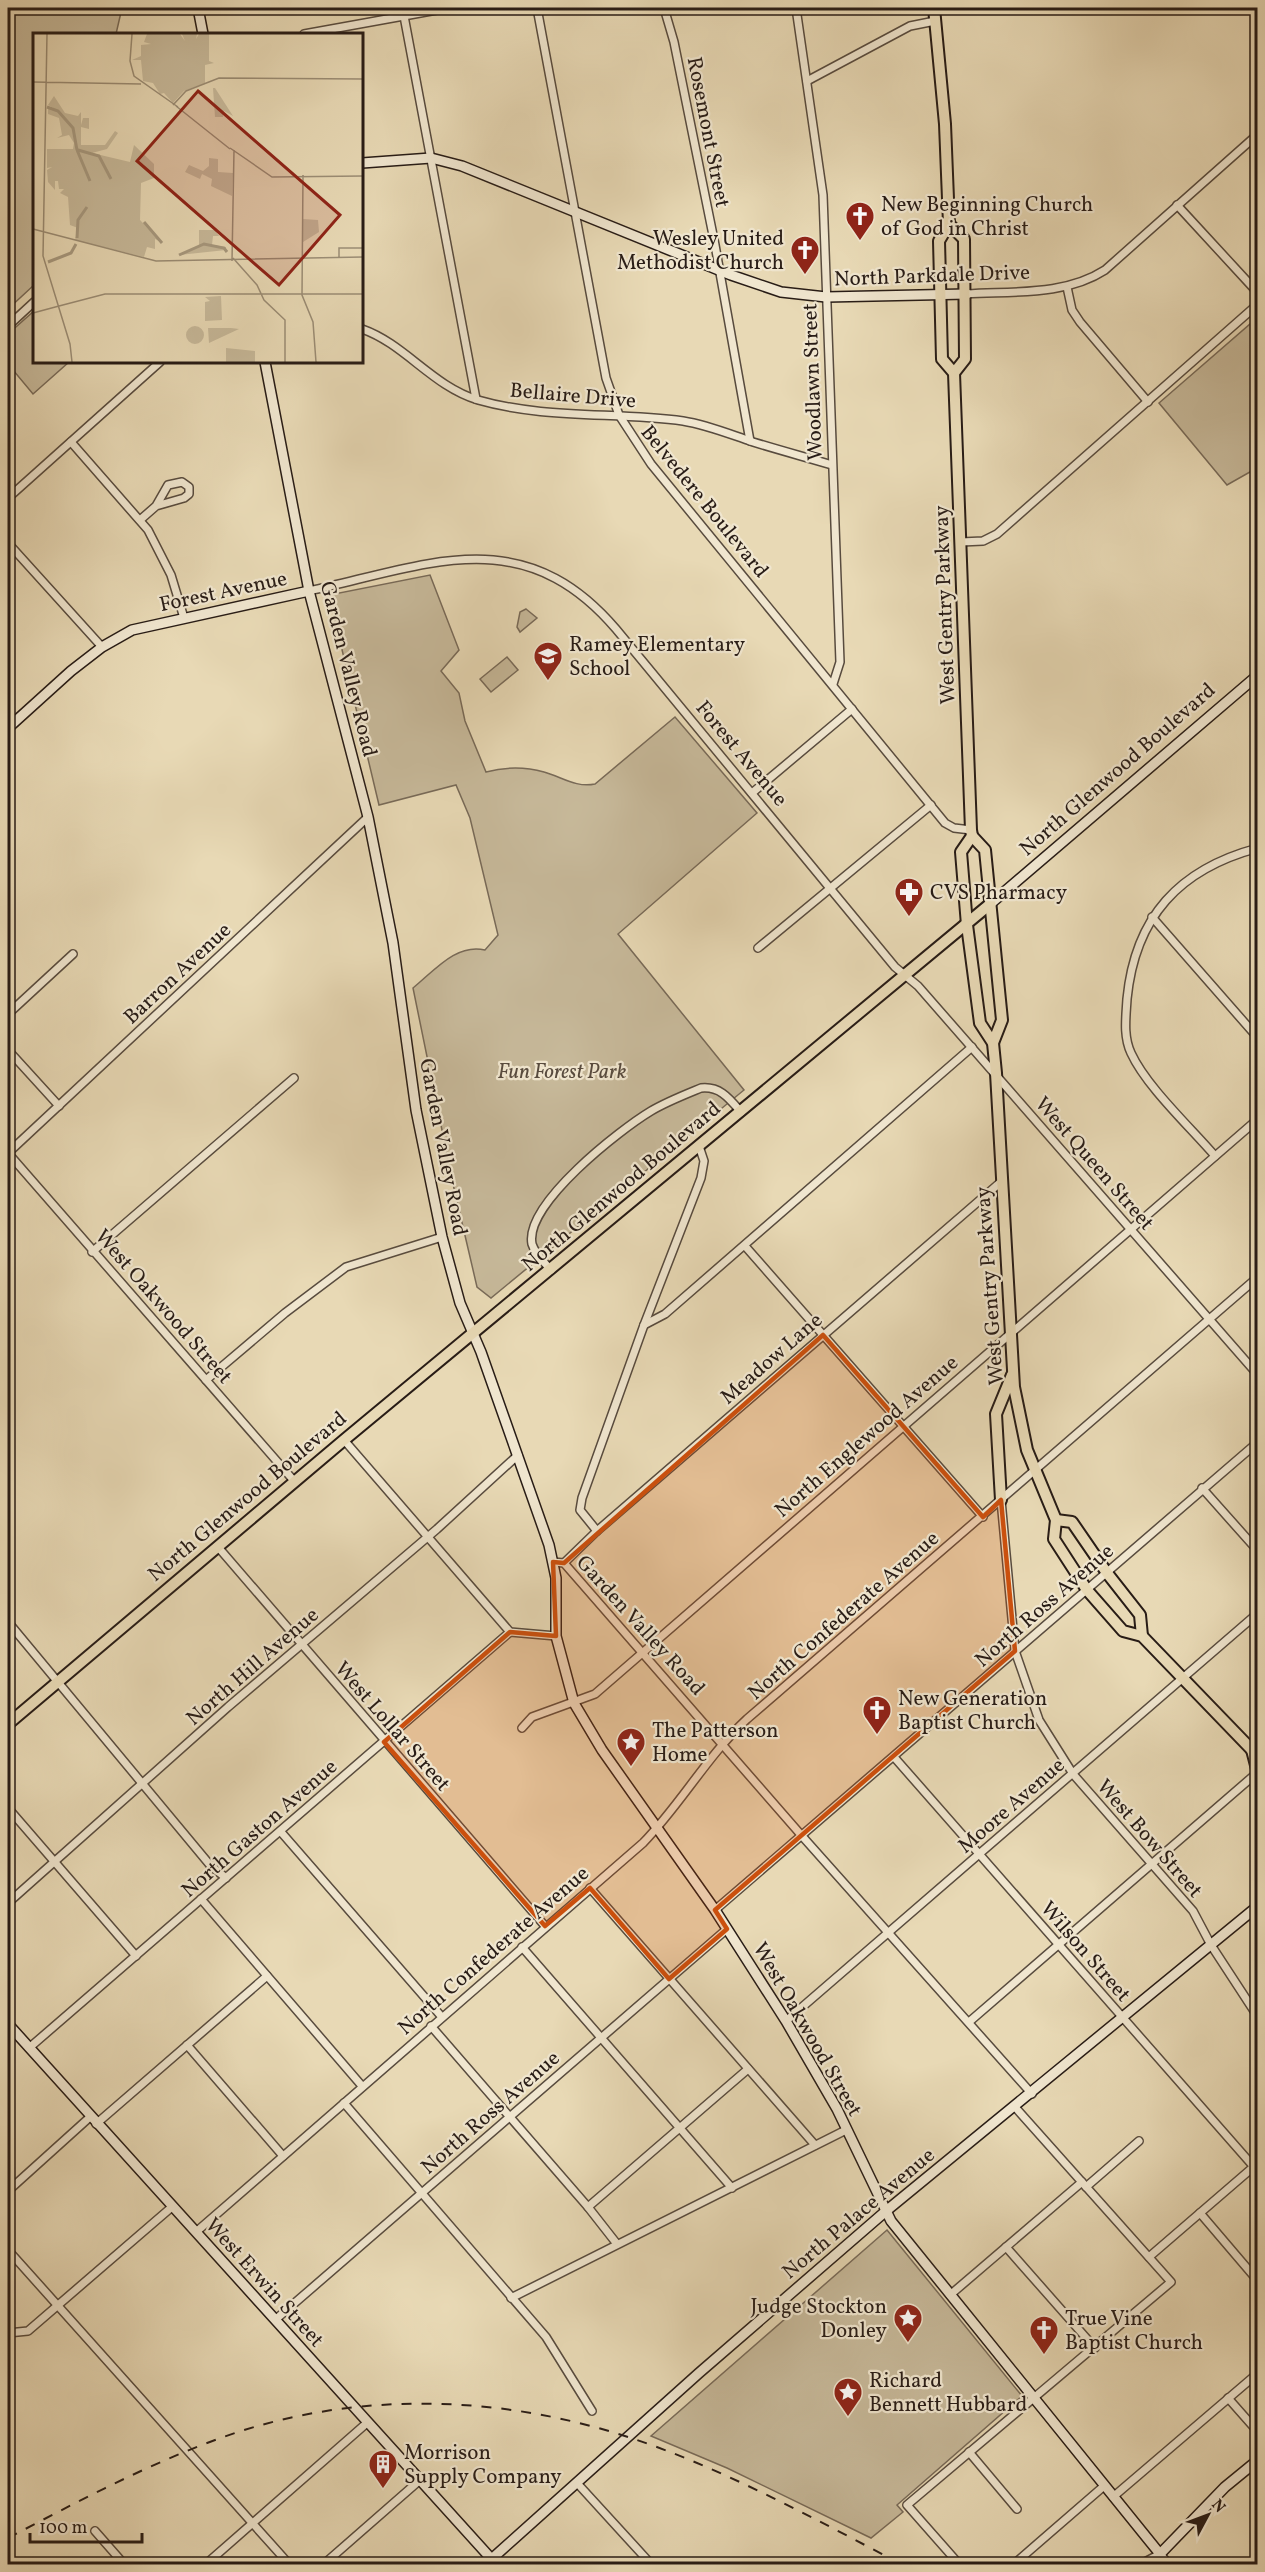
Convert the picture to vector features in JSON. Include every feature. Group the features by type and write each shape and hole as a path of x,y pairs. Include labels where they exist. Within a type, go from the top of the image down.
{"main road":[{"name":"West Gentry Parkway","path":"934,8 945,124 949,224 939,242 942,359 954,373 971,833 961,852 967,925 980,1023 993,1043"},
{"name":"West Gentry Parkway","path":"949,224 964,239 967,294 965,359 954,373"},
{"name":"West Gentry Parkway","path":"971,833 985,850 1002,1020 993,1043 1012,1375 1021,1430 1034,1471 1056,1520 1054,1539 1088,1590 1123,1631 1142,1636 1255,1751 1257,1773"},
{"name":"North Glenwood Boulevard","path":"8,1724 344,1440 989,905"},
{"path":"1001,1500 996,1414 1012,1375"},
{"name":"West Gentry Parkway","path":"1056,1520 1072,1522 1107,1573 1140,1614 1142,1636"}],"street":[{"path":"198,8 203,33"},
{"path":"310,33 448,8"},
{"name":"Belvedere Boulevard","path":"537,8 606,378 619,415 651,464 931,805 954,828 971,833"},
{"name":"Rosemont Street","path":"664,8 674,42 750,441"},
{"name":"Woodlawn Street","path":"796,8 823,195 840,662 833,684"},
{"path":"404,16 476,399"},
{"path":"807,81 910,26 935,21"},
{"name":"North Parkdale Drive","path":"363,163 431,158 485,173 718,269 781,292 826,297 967,294 1067,287 1092,278 1105,270 1257,134"},
{"path":"1177,205 1257,293"},
{"path":"1067,287 1072,310 1080,322 1148,402"},
{"path":"8,326 33,303"},
{"path":"961,542 982,541 997,534 1257,304"},
{"name":"Bellaire Drive","path":"363,329 387,341 439,382 476,399 520,409 619,415 711,426 750,441 832,465"},
{"path":"8,498 159,363"},
{"name":"Garden Valley Road","path":"265,363 309,591 368,817 393,943 416,1110 442,1237 452,1276 518,1455 553,1562 564,1563 802,1836 1032,2094"},
{"path":"70,442 140,520 159,548 171,575 184,618"},
{"path":"140,520 156,506 168,485 182,482 189,487 189,494 184,498 156,506"},
{"path":"8,543 102,647"},
{"name":"Forest Avenue","path":"8,728 71,671 102,647 132,630 457,559 492,558 541,570 560,579 600,610 895,967 905,975"},
{"name":"North Glenwood Boulevard","path":"989,905 1257,675"},
{"path":"753,793 852,709"},
{"path":"758,948 931,805"},
{"name":"Barron Avenue","path":"8,1153 368,817"},
{"path":"1215,1156 1144,1074 1126,1040 1130,982 1141,941 1152,917 1173,892 1194,874 1217,862 1257,848"},
{"path":"1152,917 1257,1038"},
{"path":"8,1014 73,954"},
{"name":"West Queen Street","path":"905,975 918,986 996,1073 1257,1375"},
{"path":"644,1325 665,1314 972,1047"},
{"path":"8,1050 59,1107"},
{"path":"92,1252 294,1078"},
{"path":"551,1270 536,1253 532,1243 537,1223 556,1191 592,1154 652,1111 700,1088 709,1087 720,1091 741,1112"},
{"name":"North Englewood Avenue","path":"522,1728 532,1717 595,1694 1257,1119"},
{"path":"597,1531 580,1510 582,1498 644,1325 701,1178 704,1161 699,1146"},
{"name":"West Oakwood Street","path":"8,1153 295,1482"},
{"name":"Meadow Lane","path":"564,1563 597,1531 1002,1181"},
{"path":"206,1380 285,1313 346,1267 442,1237"},
{"path":"745,1246 983,1517"},
{"name":"North Confederate Avenue","path":"196,2232 657,1828 722,1742 1257,1277"},
{"path":"8,1414 8,1435"},
{"path":"344,1440 510,1632 556,1636"},
{"name":"North Ross Avenue","path":"715,1910 1257,1442"},
{"name":"North Hill Avenue","path":"8,1903 518,1455"},
{"path":"1202,1488 1257,1551"},
{"name":"West Bow Street","path":"1001,1500 1015,1650 1039,1720 1073,1774 1193,1911 1211,1945 1257,2017"},
{"name":"West Lollar Street","path":"218,1547 545,1926"},
{"name":"West Oakwood Street","path":"553,1562 556,1636 574,1703 602,1750 715,1910 786,2021 826,2089 886,2211 1032,2398 1169,2565"},
{"name":"Moore Avenue","path":"786,2021 1257,1613"},
{"path":"8,1622 210,1865 226,1878"},
{"name":"North Gaston Avenue","path":"29,2048 510,1632"},
{"name":"Wilson Street","path":"894,1757 1122,2017 1256,2165"},
{"path":"969,2022 1257,1773"},
{"path":"8,1808 136,1956"},
{"path":"281,1832 441,2016"},
{"path":"590,1888 815,2145"},
{"path":"201,1899 362,2086"},
{"name":"North Palace Avenue","path":"491,2563 577,2483 886,2211 1032,2094 1257,1906"},
{"name":"North Ross Avenue","path":"275,2320 727,1929"},
{"path":"522,1947 732,2188"},
{"path":"8,2191 187,2045 267,1976"},
{"name":"West Erwin Street","path":"8,2024 93,2121 420,2480 491,2563"},
{"path":"431,2026 588,2206 617,2244"},
{"path":"187,2045 284,2156"},
{"path":"588,2206 748,2069"},
{"path":"344,2103 546,2337 592,2411"},
{"path":"959,2565 907,2505 1171,2282 1015,2107"},
{"path":"511,2298 846,2130"},
{"path":"950,2295 1006,2247 1139,2141"},
{"path":"1149,2257 1256,2165"},
{"path":"8,2333 28,2331 172,2206"},
{"path":"1200,2213 1257,2281"},
{"path":"1006,2247 1095,2348"},
{"path":"8,2250 289,2565"},
{"path":"1113,2496 1257,2373"},
{"path":"1228,2398 1257,2432"},
{"path":"206,2565 368,2422"},
{"path":"969,2452 1017,2509"},
{"path":"1141,2565 1160,2554 1225,2487 1257,2460"},
{"path":"324,2565 420,2480"},
{"path":"577,2483 651,2565"},
{"path":"1014,2565 1104,2487"},
{"path":"95,2531 124,2565"},
{"path":"1157,2565 1160,2554"}],"highlighted area":[{"path":"823,1335 983,1517 1001,1500 1015,1651 715,1910 727,1929 669,1979 590,1888 545,1926 384,1742 510,1632 556,1636 553,1562 564,1563"}],"green space":[{"path":"8,8 122,8 116,33 33,33 33,286 8,309"},
{"path":"33,312 33,363 68,363 33,394 8,364 8,334"},
{"path":"1257,318 1257,468 1227,485 1159,403"},
{"name":"Fun Forest Park","path":"430,575 459,650 441,671 459,693 465,721 486,772 523,768 544,772 582,785 595,784 675,717 757,813 618,934 744,1090 491,1298 477,1287 453,1184 413,988 455,954 474,949 485,950 498,935 470,818 456,785 379,805 329,595"},
{"path":"526,609 537,618 520,632 517,627 520,612"},
{"path":"507,657 518,670 491,692 480,679"},
{"path":"887,2230 1022,2396 897,2505 903,2512 871,2538 727,2468 651,2436"}],"railway":[{"path":"8,2538 149,2467 238,2432 286,2419 335,2410 384,2405 433,2404 532,2413 581,2423 628,2437 732,2478 901,2564"}],"place":[{"name":"New Beginning Church of God in Christ","path":"860,242"},
{"name":"Wesley United Methodist Church","path":"805,276"},
{"name":"Ramey Elementary School","path":"548,682"},
{"name":"CVS Pharmacy","path":"909,918"},
{"name":"New Generation Baptist Church","path":"877,1736"},
{"name":"The Patterson Home","path":"631,1768"},
{"name":"Judge Stockton Donley","path":"908,2344"},
{"name":"True Vine Baptist Church","path":"1044,2356"},
{"name":"Richard Bennett Hubbard","path":"848,2418"},
{"name":"Morrison Supply Company","path":"383,2490"}]}
